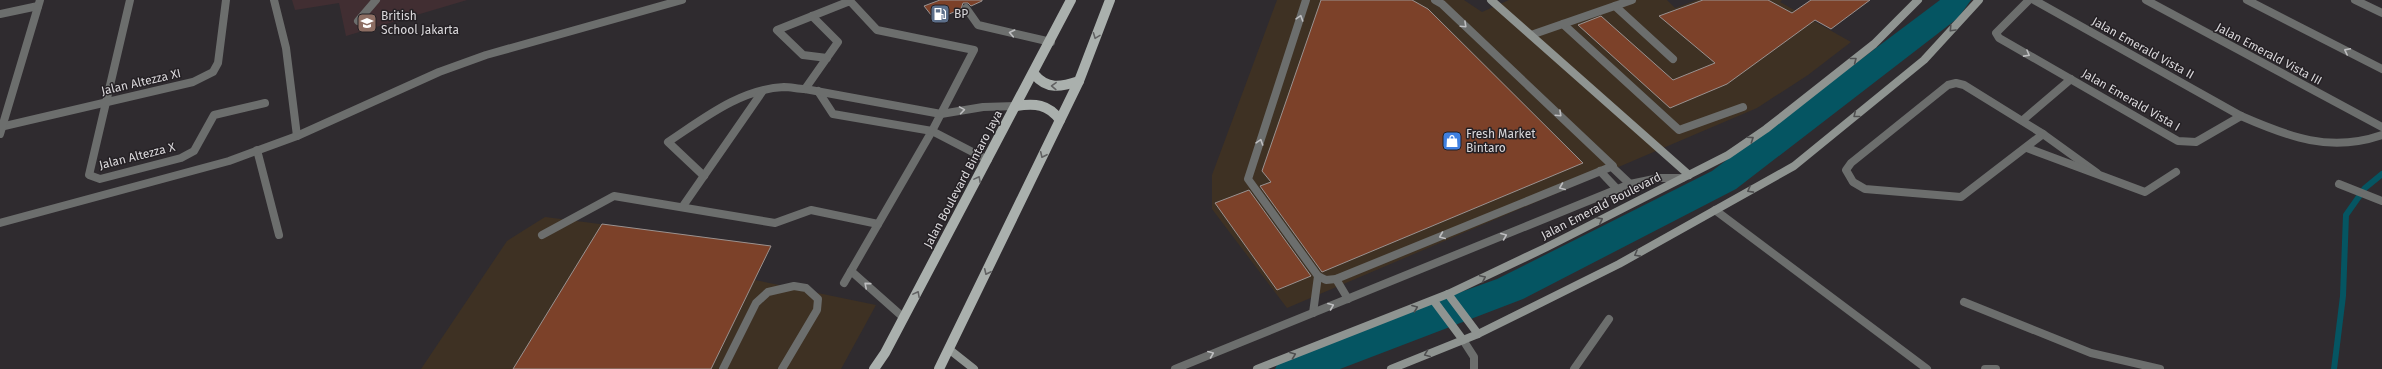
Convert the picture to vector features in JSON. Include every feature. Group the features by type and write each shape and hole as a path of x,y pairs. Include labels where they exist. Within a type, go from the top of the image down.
{"main road":[{"name":"Jalan Boulevard Bintaro Jaya","path":"874,369 885,353 904,318 1034,74 1071,0"},
{"path":"939,369 950,350 1079,81 1110,0"},
{"path":"1491,0 1685,177"},
{"path":"1394,368 1460,336 1475,331 1619,264 1794,166 1924,60 1979,0"},
{"name":"Jalan Emerald Boulevard","path":"1257,369 1434,301 1545,248 1728,155 1766,129 1874,44 1913,1"},
{"path":"1034,74 1040,83 1051,87 1079,81"},
{"path":"1016,106 1033,103 1044,105 1053,110 1060,120"},
{"path":"1448,294 1475,331"},
{"path":"1434,301 1460,336"},
{"path":"950,350 974,369"}],"street":[{"path":"105,103 130,0"},
{"name":"Jalan Altezza XI","path":"1,129 193,82 213,72 218,63 226,0"},
{"path":"274,0 278,11 289,76 297,136"},
{"path":"358,20 376,0"},
{"path":"0,223 201,170 297,136 439,72 473,60 682,0"},
{"path":"1306,0 1248,179 1318,276 1326,280 1336,279 1612,167"},
{"path":"1435,0 1442,4 1613,164 1612,167 1630,184"},
{"path":"1531,35 1632,0"},
{"name":"Jalan Emerald Vista I","path":"2029,0 1996,33 1999,38 2178,141 2186,143 2196,142 2241,116"},
{"name":"Jalan Emerald Vista II","path":"2034,0 2241,116"},
{"name":"Jalan Emerald Vista III","path":"2146,0 2382,127"},
{"path":"2247,0 2382,69"},
{"path":"2355,0 2382,13"},
{"path":"827,58 803,55 777,30 850,1 877,30 974,50 932,131 844,283"},
{"path":"0,14 39,3"},
{"path":"1,129 39,3"},
{"path":"1615,6 1673,59"},
{"path":"966,8 974,22 978,25 1050,42"},
{"path":"805,90 838,42 812,16"},
{"path":"1563,24 1679,130 1743,107"},
{"name":"Jalan Emerald Vista I","path":"2023,120 2071,79"},
{"path":"2042,134 2027,148 1961,197 1865,189 1856,186 1848,178 1846,170 1851,163 1948,85 1956,83 1964,85 2023,120 2097,173"},
{"path":"704,176 668,142 740,99 783,87 818,91 941,114 984,107 1016,106"},
{"path":"818,91 833,114 932,131 988,160"},
{"path":"683,206 762,92"},
{"name":"Jalan Altezza X","path":"105,103 89,175 93,178 100,179 181,158 194,151 210,118 214,115 265,103"},
{"path":"2241,116 2295,138 2327,144 2357,143 2382,135"},
{"path":"2027,148 2097,173 2144,192 2154,188 2176,172"},
{"path":"257,150 280,235"},
{"path":"1600,171 1617,189"},
{"path":"1175,369 1630,184 1659,178 1685,177"},
{"path":"2339,184 2350,187 2382,201"},
{"path":"542,235 614,196 683,206 775,223 811,210 878,224"},
{"path":"1715,210 1927,369"},
{"path":"851,271 904,318"},
{"path":"1313,313 1318,276"},
{"path":"1336,279 1348,299"},
{"path":"723,369 756,303 768,292 794,286 806,288 818,299 817,310 782,369"},
{"path":"1964,302 2091,353 2148,368 2160,369"},
{"path":"1574,369 1609,319"},
{"path":"1460,336 1472,353 1476,363 1474,369"},
{"path":"1985,369 1996,369"}],"shaded area":[{"name":"British School Jakarta","path":"292,0 467,0 346,36 339,3 295,10"},
{"name":"Fresh Market Bintaro","path":"1277,0 1464,0 1482,12 1509,0 1667,0 1675,8 1697,0 1782,0 1780,2 1851,42 1808,75 1757,108 1287,308 1212,209 1212,175"},
{"path":"545,217 771,246 755,280 876,305 841,369 421,369 507,241"}],"building":[{"name":"BP","path":"940,0 982,1 971,6 968,3 963,3 961,9 935,20 924,6"},
{"path":"1321,0 1412,0 1428,9 1583,163 1322,272 1260,186 1271,182 1262,171"},
{"path":"1703,0 1768,0 1792,13 1811,0 1870,0 1831,29 1815,20 1727,84 1670,108 1578,25 1601,16 1673,80 1715,63 1659,16"},
{"path":"1249,190 1311,276 1277,290 1215,203"},
{"path":"602,224 771,246 711,369 513,369"}],"waterway":[{"path":"1295,369 1510,289 1724,180 1947,11 1956,0"},
{"path":"2334,369 2343,296 2346,215 2365,188 2382,174"}],"place":[{"name":"BP","path":"940,14"},
{"name":"British School Jakarta","path":"367,23"},
{"name":"Fresh Market Bintaro","path":"1452,141"}]}
